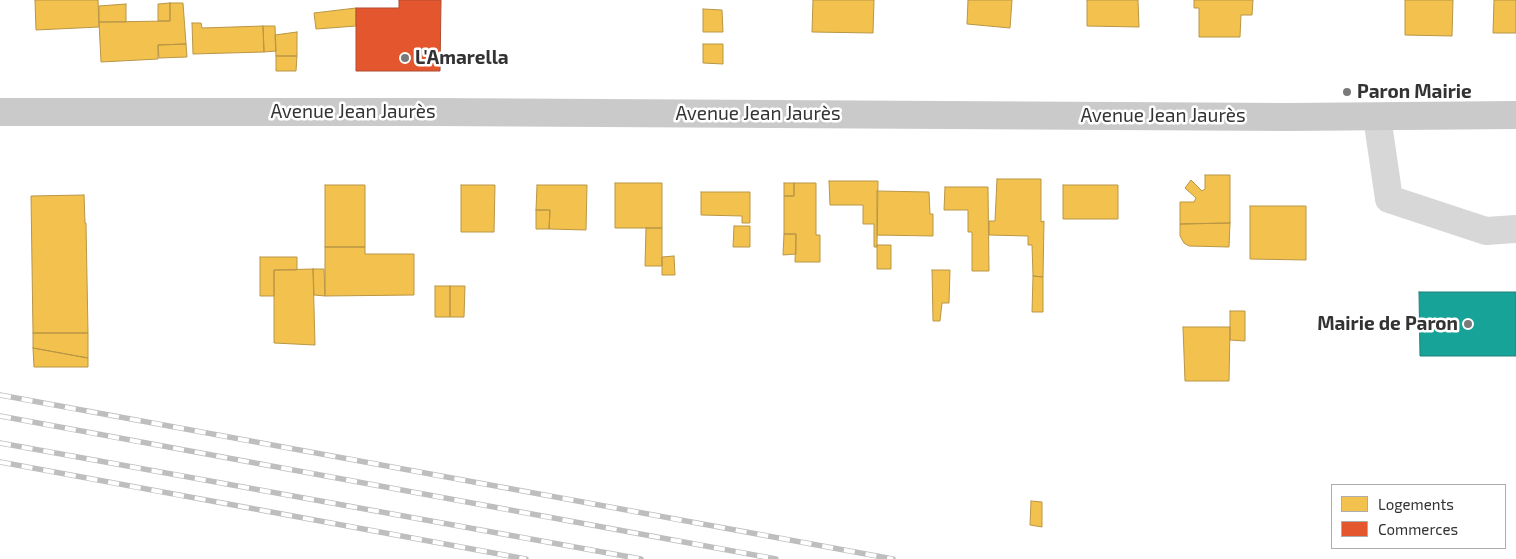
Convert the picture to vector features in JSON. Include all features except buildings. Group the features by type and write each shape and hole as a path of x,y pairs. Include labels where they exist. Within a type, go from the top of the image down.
{"main road":[{"name":"Avenue Jean Jaurès","path":"0,112 1516,115"}],"lane":[{"path":"1377,116 1389,199 1486,231 1516,229"}],"railway":[{"path":"0,395 893,559"},
{"path":"0,416 776,559"},
{"path":"0,443 641,559"},
{"path":"0,462 526,559"}],"place":[{"name":"L'Amarella","path":"405,58"},
{"name":"Paron Mairie","path":"1347,92"},
{"name":"Mairie de Paron","path":"1468,324"}]}
